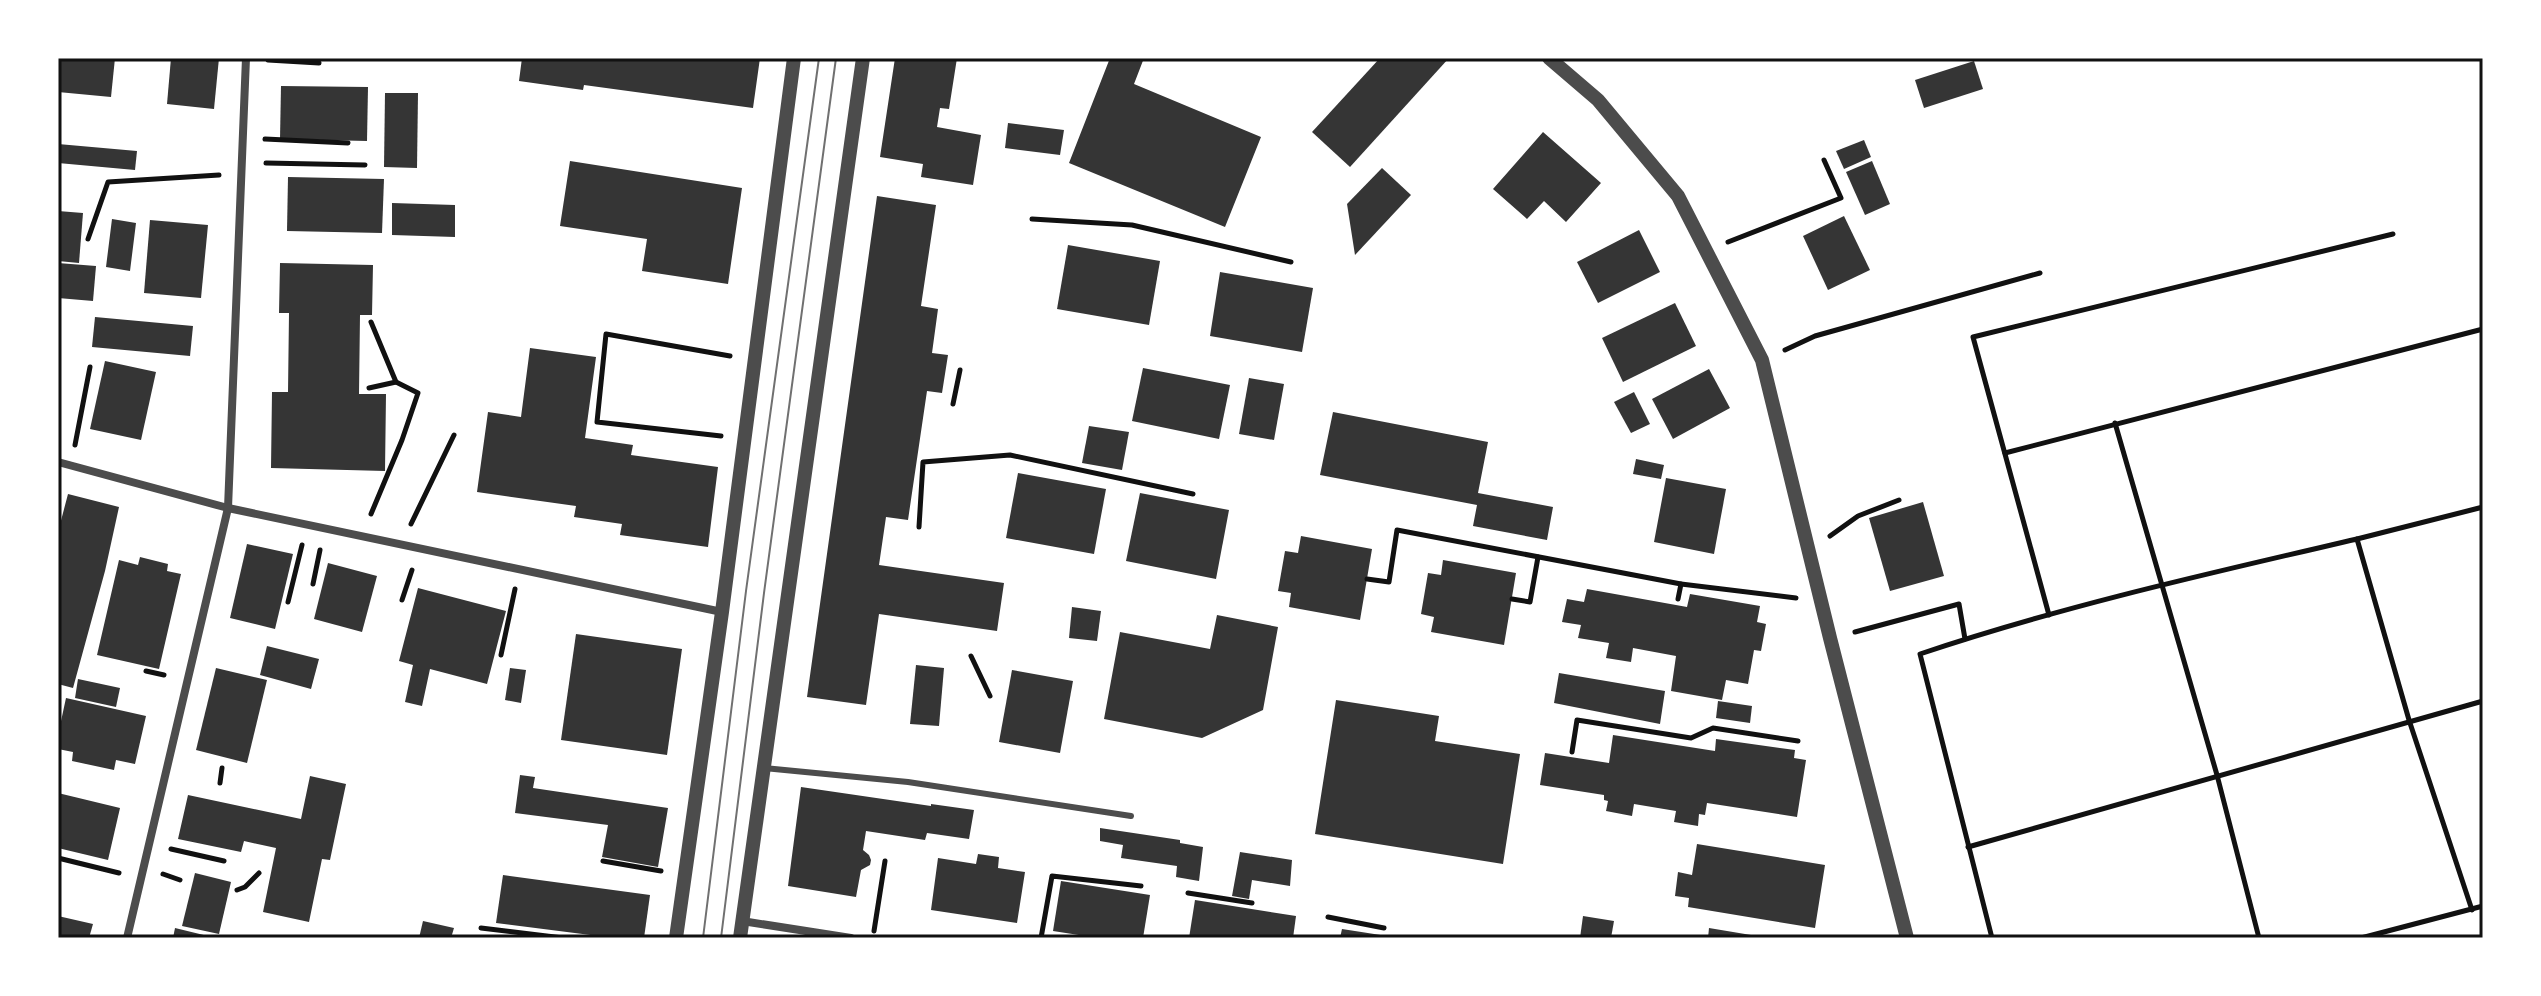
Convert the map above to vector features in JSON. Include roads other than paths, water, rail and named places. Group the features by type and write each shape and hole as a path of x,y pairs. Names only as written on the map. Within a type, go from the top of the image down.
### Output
{"street":[{"path":"127,938 228,508 246,58"},
{"path":"676,938 794,58"},
{"path":"740,938 863,58"},
{"path":"1549,58 1598,100 1678,196 1762,360 1907,938"},
{"path":"58,462 228,508 722,612"},
{"path":"742,921 851,938"}],"lane":[{"path":"764,768 908,782 1131,816"}],"tram line":[{"path":"703,938 746,591 819,58"},
{"path":"721,938 836,58"}]}
